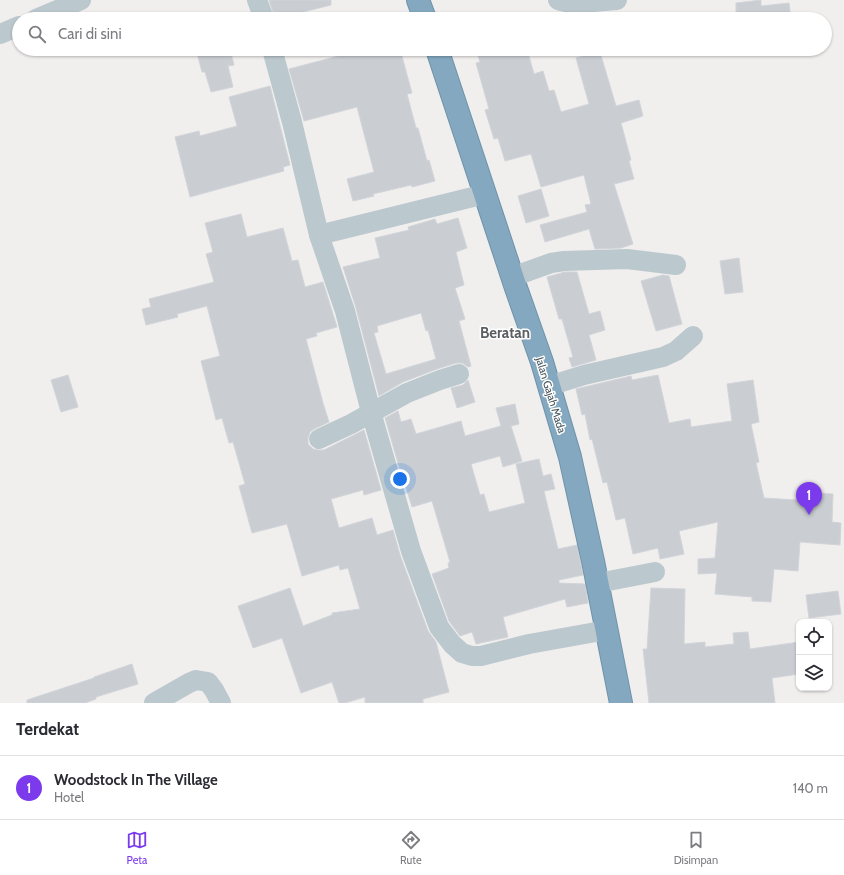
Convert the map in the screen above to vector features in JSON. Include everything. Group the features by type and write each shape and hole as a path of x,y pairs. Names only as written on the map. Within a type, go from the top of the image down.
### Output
{"highway":[{"path":"418,0 422,12"},
{"name":"Jalan Gajah Mada","path":"439,56 549,386 570,458 598,583 621,703"}],"street":[{"path":"53,12 81,0"},
{"path":"257,0 261,12"},
{"path":"558,0 563,3 572,3 617,0"},
{"path":"0,34 12,29"},
{"path":"274,56 292,122 319,235 345,311 371,412 419,576 439,627 452,644 462,653 472,656 481,656 535,643 607,630"},
{"path":"319,235 485,194"},
{"path":"512,276 546,264 564,261 627,259 676,265"},
{"path":"549,386 584,375 663,357 676,352 693,336"},
{"path":"319,439 351,424 407,393 459,374"},
{"path":"598,583 655,572"},
{"path":"154,703 196,680 208,682 221,703"}],"building":[{"path":"269,0 331,0 331,5 303,12 273,12"},
{"path":"761,0 761,6 789,3 790,12 736,12 736,3"},
{"path":"198,56 232,56 234,65 228,66 233,87 211,92 205,72 202,72"},
{"path":"338,56 402,56 412,93 407,94 416,128 418,128 427,161 429,160 435,181 373,194 374,196 353,201 347,179 374,172 357,107 304,121 289,69"},
{"path":"478,56 529,56 534,74 543,71 549,91 554,90 561,112 589,104 576,58 584,56 601,56 616,106 639,100 643,116 621,123 631,160 629,161 634,179 614,184 633,244 621,248 595,249 589,229 545,242 540,225 587,212 585,205 591,204 584,175 541,187 531,154 505,161 498,138 494,139 485,110 489,109 476,63 480,62"},
{"path":"270,86 290,165 283,167 284,171 190,197 175,137 199,131 200,136 237,126 229,97"},
{"path":"541,189 549,216 526,223 518,196"},
{"path":"241,214 247,237 283,228 292,261 298,260 305,287 323,282 337,327 316,333 317,336 306,339 329,422 310,432 308,444 313,449 324,450 364,430 381,490 364,495 363,490 331,499 339,528 372,518 377,535 393,530 400,555 428,631 436,642 449,692 423,699 423,703 365,703 365,697 345,703 339,703 332,682 301,693 282,638 253,648 238,606 290,588 303,626 332,615 332,613 360,609 348,568 340,570 339,565 302,576 287,524 252,533 239,486 245,484 233,442 229,443 222,418 216,420 201,361 220,356 207,306 177,314 178,317 146,325 142,309 151,307 149,299 214,282 206,254 213,252 205,223"},
{"path":"458,218 467,248 456,252 464,285 455,288 465,319 459,321 471,366 468,367 462,363 456,363 437,369 403,382 379,396 356,308 343,267 380,258 375,238 409,230 408,227 435,219 437,224","holes":["421,313 426,331 428,330 436,359 386,374 374,333 378,332 377,326"]},
{"path":"739,258 743,292 725,294 720,261"},
{"path":"565,272 577,272 589,314 600,311 605,330 589,335 596,360 572,367 569,358 573,357 562,319 559,319 547,277"},
{"path":"663,275 669,276 682,324 656,331 641,281"},
{"path":"68,375 78,407 61,412 51,380"},
{"path":"658,375 669,423 690,419 691,427 732,421 727,384 753,380 759,422 751,424 759,462 756,463 764,498 812,501 813,493 833,494 832,522 841,523 840,545 800,542 798,571 774,569 771,602 752,601 752,597 715,594 717,573 698,574 698,559 715,558 718,522 679,531 684,554 660,559 658,548 633,554 625,518 616,520 607,482 603,483 592,439 590,440 585,414 582,415 576,389 631,376 632,380"},
{"path":"468,380 475,402 457,408 451,388 463,385"},
{"path":"515,404 519,424 511,426 522,461 503,467 500,456 471,464 480,495 484,494 489,512 525,503 516,464 539,459 543,476 551,474 555,489 544,491 558,549 577,545 583,575 559,580 559,583 585,584 588,603 567,607 565,599 503,617 508,637 476,644 472,632 460,636 449,621 432,574 449,568 448,563 450,562 432,501 412,507 385,418 398,411 401,422 411,419 416,434 461,421 465,436 501,426 496,408"},
{"path":"651,588 685,589 684,644 705,642 705,647 734,644 733,633 748,632 750,649 796,642 796,674 772,678 775,703 649,703 643,649 647,649"},
{"path":"838,591 841,614 809,618 806,595"},
{"path":"132,664 138,684 96,697 96,699 85,703 27,703 27,700"}],"place":[{"name":"Woodstock In The Village","path":"809,515"}],"district":[{"name":"Beratan","path":"505,333"}]}
